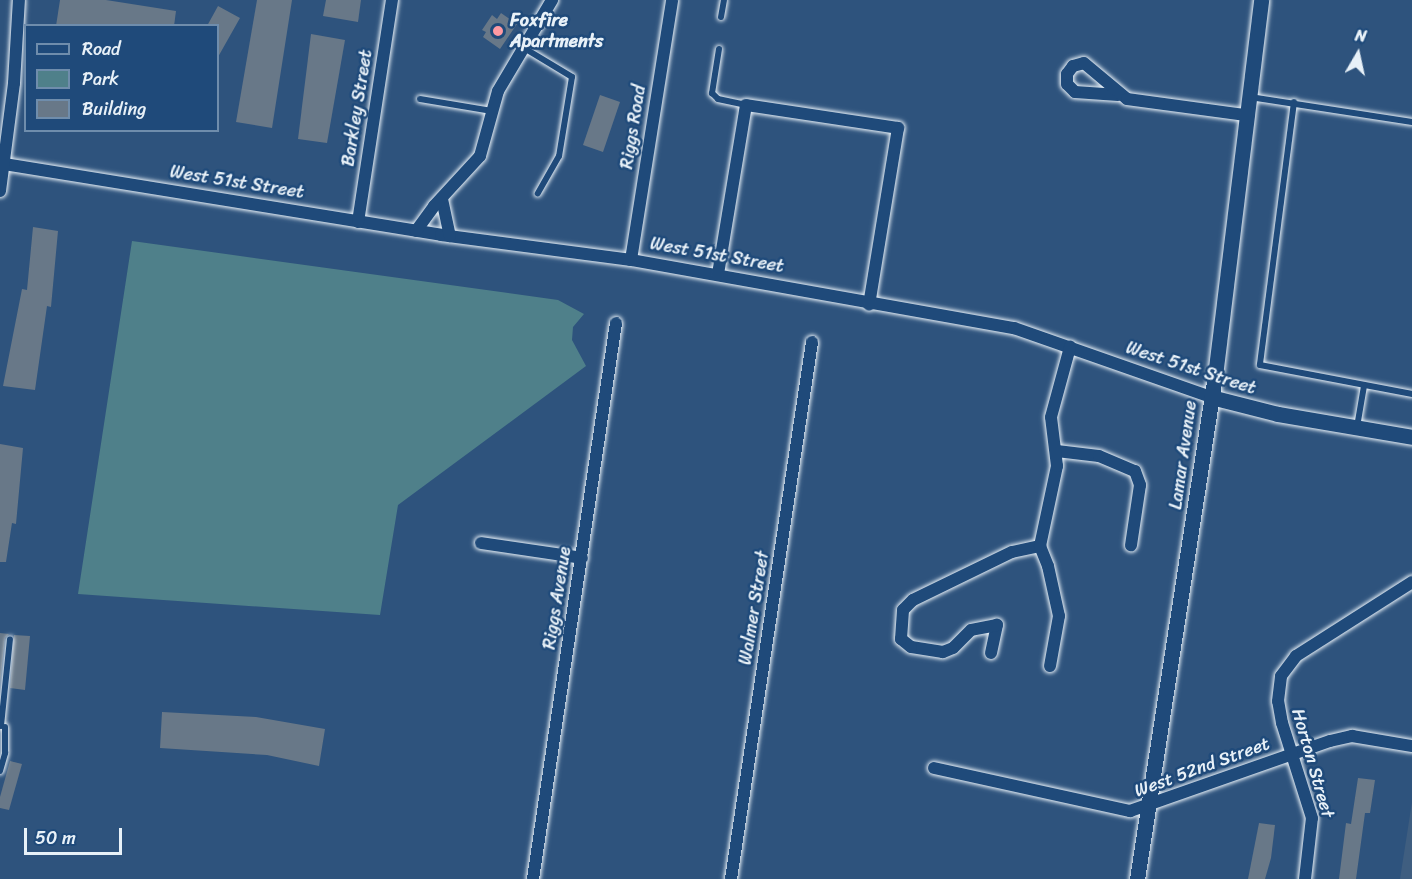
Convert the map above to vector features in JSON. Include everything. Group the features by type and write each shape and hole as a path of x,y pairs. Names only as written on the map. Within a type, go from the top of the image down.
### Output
{"street":[{"path":"0,191 19,0"},
{"name":"Barkley Street","path":"358,222 392,0"},
{"path":"416,231 480,156 498,91 552,0"},
{"name":"Riggs Road","path":"631,260 672,0"},
{"name":"Lamar Avenue","path":"1137,879 1211,397 1261,0"},
{"path":"1118,95 1136,101 1246,115"},
{"path":"718,274 746,105 898,128 869,305"},
{"name":"West 51st Street","path":"4,164 416,231 718,274 869,305 1014,328 1211,397 1278,414 1412,437"},
{"path":"442,199 450,236"},
{"name":"Riggs Avenue","path":"533,879 616,323"},
{"name":"Walmer Street","path":"731,879 812,342"},
{"path":"1050,666 1059,616 1048,566 1040,546 1058,451 1050,433 1051,417 1070,347"},
{"path":"1058,451 1099,456 1135,471 1140,485 1131,545"},
{"path":"481,543 582,558"},
{"path":"991,652 997,625 971,630 953,648 943,652 911,647 901,639 903,610 913,600 1012,552 1040,546"},
{"name":"Horton Street","path":"1305,879 1314,831 1278,701 1281,676 1289,664 1412,582"},
{"name":"West 52nd Street","path":"934,768 1126,811 1352,736 1412,746"}],"lane":[{"path":"721,17 724,0"},
{"path":"524,48 572,77 559,156 538,193"},
{"path":"719,49 712,93 718,99 746,105"},
{"path":"1249,97 1294,102 1412,122"},
{"path":"420,99 492,111"},
{"path":"1294,102 1260,365 1412,394"},
{"path":"1357,428 1364,386"},
{"path":"0,771 5,753 3,726 10,639"}],"shaded area":[{"path":"1412,802 1412,879 1400,879"}],"green space":[{"path":"132,241 558,300 584,314 573,327 572,340 586,366 398,505 380,615 78,594"}],"building":[{"path":"60,0 106,0 176,11 174,24 56,24"},
{"path":"257,0 292,0 272,128 236,122"},
{"path":"326,0 361,0 358,22 323,16"},
{"path":"218,6 240,18 219,55 219,24 208,24"},
{"name":"Foxfire Apartments","path":"501,13 517,24 500,49 483,37 486,32 482,30 492,15 497,19"},
{"path":"311,34 345,40 327,143 298,139"},
{"path":"600,95 620,102 603,152 583,145"},
{"path":"33,227 58,231 51,307 47,306 35,390 3,386 22,289 27,290"},
{"path":"0,444 23,448 16,524 12,523 6,562 0,562"},
{"path":"0,633 9,634 5,638 0,685"},
{"path":"14,635 30,636 25,690 10,688"},
{"path":"162,712 256,717 325,729 319,766 267,755 160,748"},
{"path":"10,761 22,764 9,810 0,808 0,797"},
{"path":"1358,778 1375,780 1370,813 1365,813 1356,879 1339,879 1346,823 1351,824"},
{"path":"1259,823 1275,825 1271,858 1265,879 1248,879"}],"place":[{"name":"Foxfire Apartments","path":"498,31"}]}
